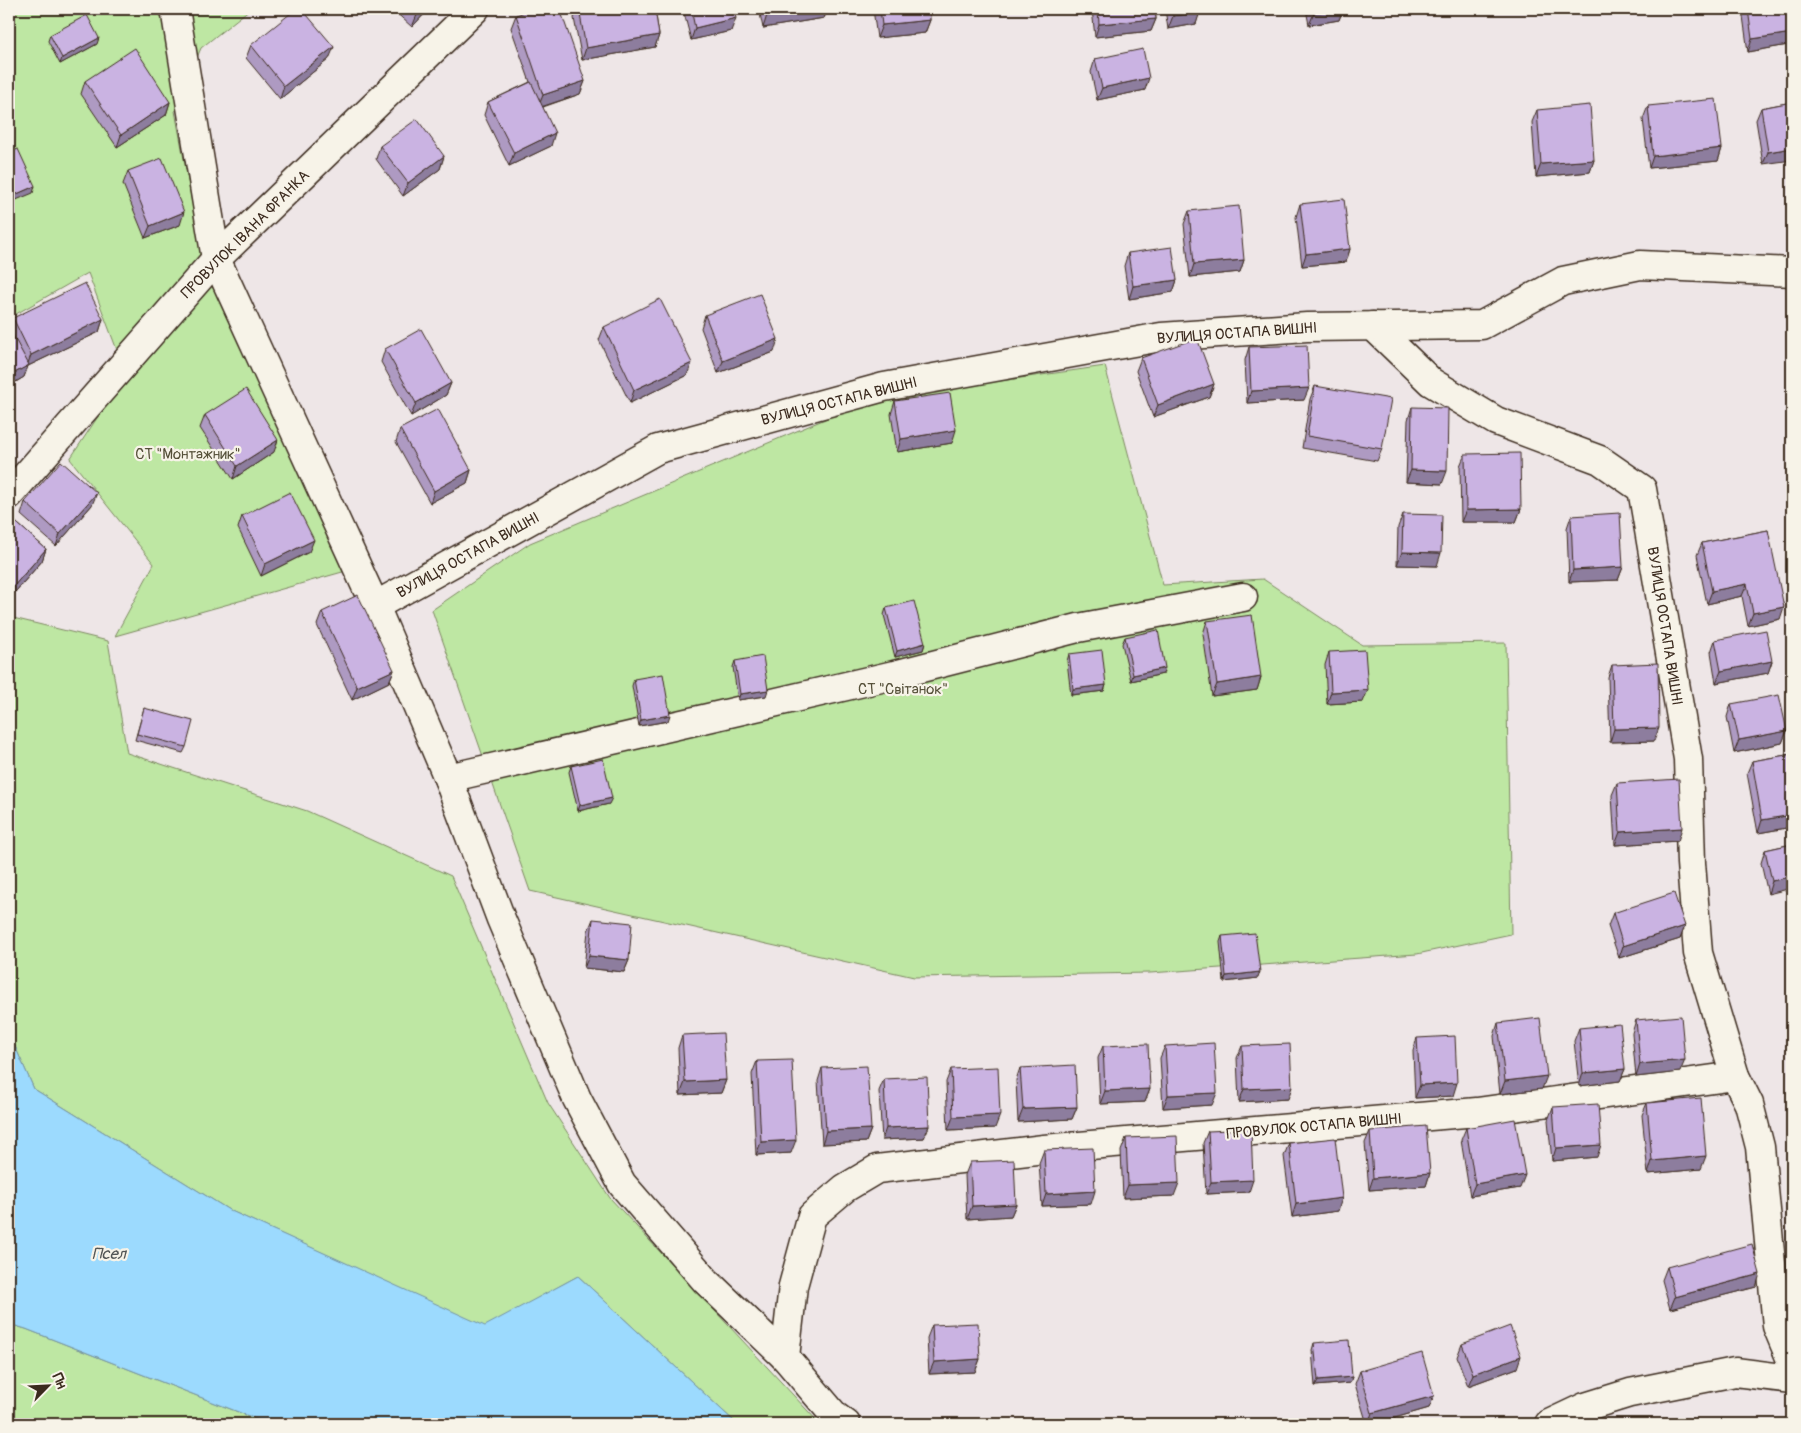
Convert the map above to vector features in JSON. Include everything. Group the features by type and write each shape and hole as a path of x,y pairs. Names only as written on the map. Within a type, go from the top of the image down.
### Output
{"street":[{"path":"174,9 216,259 375,606 448,778 501,919 577,1099 622,1184 706,1281 785,1357 835,1416 846,1424"},
{"name":"ПРОВУЛОК ІВАНА ФРАНКА","path":"9,495 216,259 475,9"},
{"name":"ВУЛИЦЯ ОСТАПА ВИШНІ","path":"375,606 658,449 884,387 1152,339 1307,327 1482,325 1563,280 1640,265 1792,272"},
{"name":"ВУЛИЦЯ ОСТАПА ВИШНІ","path":"1373,326 1431,382 1439,387 1496,421 1600,460 1642,489 1688,758 1691,863 1698,953 1735,1076 1749,1104 1760,1147 1777,1326 1792,1362"},
{"path":"448,778 894,675 1078,628 1243,597"},
{"name":"ПРОВУЛОК ОСТАПА ВИШНІ","path":"785,1357 793,1286 812,1216 845,1188 877,1169 1044,1149 1477,1112 1735,1076"},
{"path":"1549,1424 1585,1407 1630,1393 1735,1372 1792,1379"}],"green space":[{"name":"СТ \"Монтажник\"","path":"9,9 250,9 201,48 175,111 200,245 346,571 115,636 154,564 70,459 126,374 88,273 9,318"},
{"name":"СТ \"Світанок\"","path":"1105,366 1163,585 1263,579 1362,645 1506,643 1511,934 1417,954 1150,973 914,977 530,891 432,610 530,543 873,399"},
{"path":"9,617 108,641 127,753 307,811 451,876 548,1103 610,1198 820,1424 737,1424 578,1276 485,1327 229,1210 34,1089 9,1033"},
{"path":"9,1324 26,1329 269,1424 9,1424"}],"water":[{"name":"Псел","path":"9,1033 34,1089 229,1210 485,1326 578,1276 737,1424 269,1424 9,1324"}],"building":[{"path":"296,9 302,9 334,47 284,86 251,45"},
{"path":"410,9 422,9 417,15"},
{"path":"534,9 560,9 585,81 543,95 516,15"},
{"path":"579,9 655,9 659,35 586,48"},
{"path":"691,9 733,9 736,18 695,28"},
{"path":"766,9 807,9 767,15"},
{"path":"880,9 929,9 930,20 882,25"},
{"path":"1098,9 1155,9 1156,19 1099,24"},
{"path":"1172,9 1200,9 1200,12 1173,16"},
{"path":"1313,9 1337,9 1314,13"},
{"path":"1748,9 1789,9 1792,33 1752,39"},
{"path":"87,15 99,38 62,58 50,35"},
{"path":"135,48 170,102 121,135 85,81"},
{"path":"1143,49 1149,78 1102,88 1095,59"},
{"path":"531,82 555,133 514,153 488,102"},
{"path":"1716,99 1722,148 1653,156 1648,106"},
{"path":"1792,102 1792,148 1768,152 1761,108"},
{"path":"1590,105 1594,160 1541,164 1537,110"},
{"path":"417,119 444,156 408,183 380,146"},
{"path":"18,149 35,186 10,197 9,153"},
{"path":"162,158 184,212 150,226 128,171"},
{"path":"1344,199 1350,249 1306,254 1300,204"},
{"path":"1239,206 1244,260 1194,264 1189,211"},
{"path":"1172,247 1177,280 1133,286 1128,253"},
{"path":"85,283 103,319 31,355 13,318"},
{"path":"760,294 778,339 723,361 705,315"},
{"path":"660,299 692,363 634,390 604,327"},
{"path":"9,328 29,365 9,376"},
{"path":"421,329 451,383 416,403 385,349"},
{"path":"1197,338 1214,384 1158,405 1141,358"},
{"path":"1307,345 1309,388 1251,391 1249,347"},
{"path":"1315,386 1391,399 1382,449 1307,436"},
{"path":"246,389 278,440 237,466 205,415"},
{"path":"950,393 956,430 901,439 895,401"},
{"path":"1412,407 1448,408 1447,471 1411,470"},
{"path":"438,409 471,470 434,491 400,429"},
{"path":"1520,453 1521,509 1466,510 1465,454"},
{"path":"61,461 97,493 60,534 25,502"},
{"path":"290,492 314,540 265,564 242,516"},
{"path":"1620,513 1623,567 1573,570 1571,516"},
{"path":"1403,514 1442,515 1441,553 1402,552"},
{"path":"9,516 46,549 12,588 9,585"},
{"path":"1768,530 1784,607 1753,613 1747,584 1712,591 1702,543"},
{"path":"358,595 394,670 357,687 322,612"},
{"path":"914,601 925,643 897,651 886,608"},
{"path":"1252,615 1261,677 1217,684 1207,621"},
{"path":"1158,630 1165,668 1133,675 1125,637"},
{"path":"1766,630 1772,661 1721,671 1715,640"},
{"path":"1102,650 1106,685 1073,689 1069,654"},
{"path":"1365,650 1368,690 1331,692 1329,652"},
{"path":"763,656 768,690 740,694 735,661"},
{"path":"1658,663 1659,728 1614,729 1612,665"},
{"path":"663,674 670,715 641,720 634,679"},
{"path":"1779,695 1787,731 1739,740 1731,704"},
{"path":"144,708 193,721 186,747 137,734"},
{"path":"1792,754 1792,815 1762,820 1752,761"},
{"path":"603,759 612,798 580,805 571,766"},
{"path":"1679,779 1682,828 1620,832 1617,783"},
{"path":"1792,844 1792,876 1772,881 1765,850"},
{"path":"1674,893 1685,926 1623,946 1613,913"},
{"path":"593,919 632,923 629,960 589,956"},
{"path":"1255,933 1260,972 1226,976 1222,936"},
{"path":"1681,1016 1685,1060 1640,1064 1636,1020"},
{"path":"1540,1018 1547,1076 1505,1081 1498,1023"},
{"path":"1620,1024 1625,1069 1583,1073 1579,1028"},
{"path":"723,1033 726,1080 685,1082 682,1035"},
{"path":"1455,1036 1457,1083 1420,1085 1417,1038"},
{"path":"1214,1043 1217,1093 1168,1095 1165,1046"},
{"path":"1148,1044 1150,1089 1105,1091 1103,1046"},
{"path":"1290,1044 1292,1087 1244,1089 1242,1046"},
{"path":"792,1060 796,1140 761,1142 757,1061"},
{"path":"1075,1065 1077,1107 1023,1109 1020,1068"},
{"path":"867,1066 871,1129 826,1131 822,1068"},
{"path":"998,1067 1000,1115 953,1117 951,1069"},
{"path":"927,1077 929,1126 886,1128 884,1079"},
{"path":"1701,1098 1706,1156 1652,1161 1647,1103"},
{"path":"1598,1104 1601,1145 1556,1148 1553,1107"},
{"path":"1515,1119 1525,1175 1475,1184 1466,1128"},
{"path":"1426,1126 1430,1173 1373,1178 1370,1131"},
{"path":"1251,1129 1253,1180 1211,1182 1208,1131"},
{"path":"1177,1136 1179,1183 1128,1185 1126,1138"},
{"path":"1335,1138 1342,1198 1296,1204 1289,1143"},
{"path":"1093,1148 1095,1191 1046,1194 1044,1150"},
{"path":"1014,1160 1016,1204 972,1206 970,1162"},
{"path":"1752,1244 1760,1274 1675,1297 1667,1267"},
{"path":"978,1323 980,1359 934,1362 932,1325"},
{"path":"1510,1326 1521,1356 1473,1374 1462,1344"},
{"path":"1349,1340 1352,1377 1318,1380 1314,1343"},
{"path":"1422,1353 1434,1396 1372,1413 1360,1371"}]}
